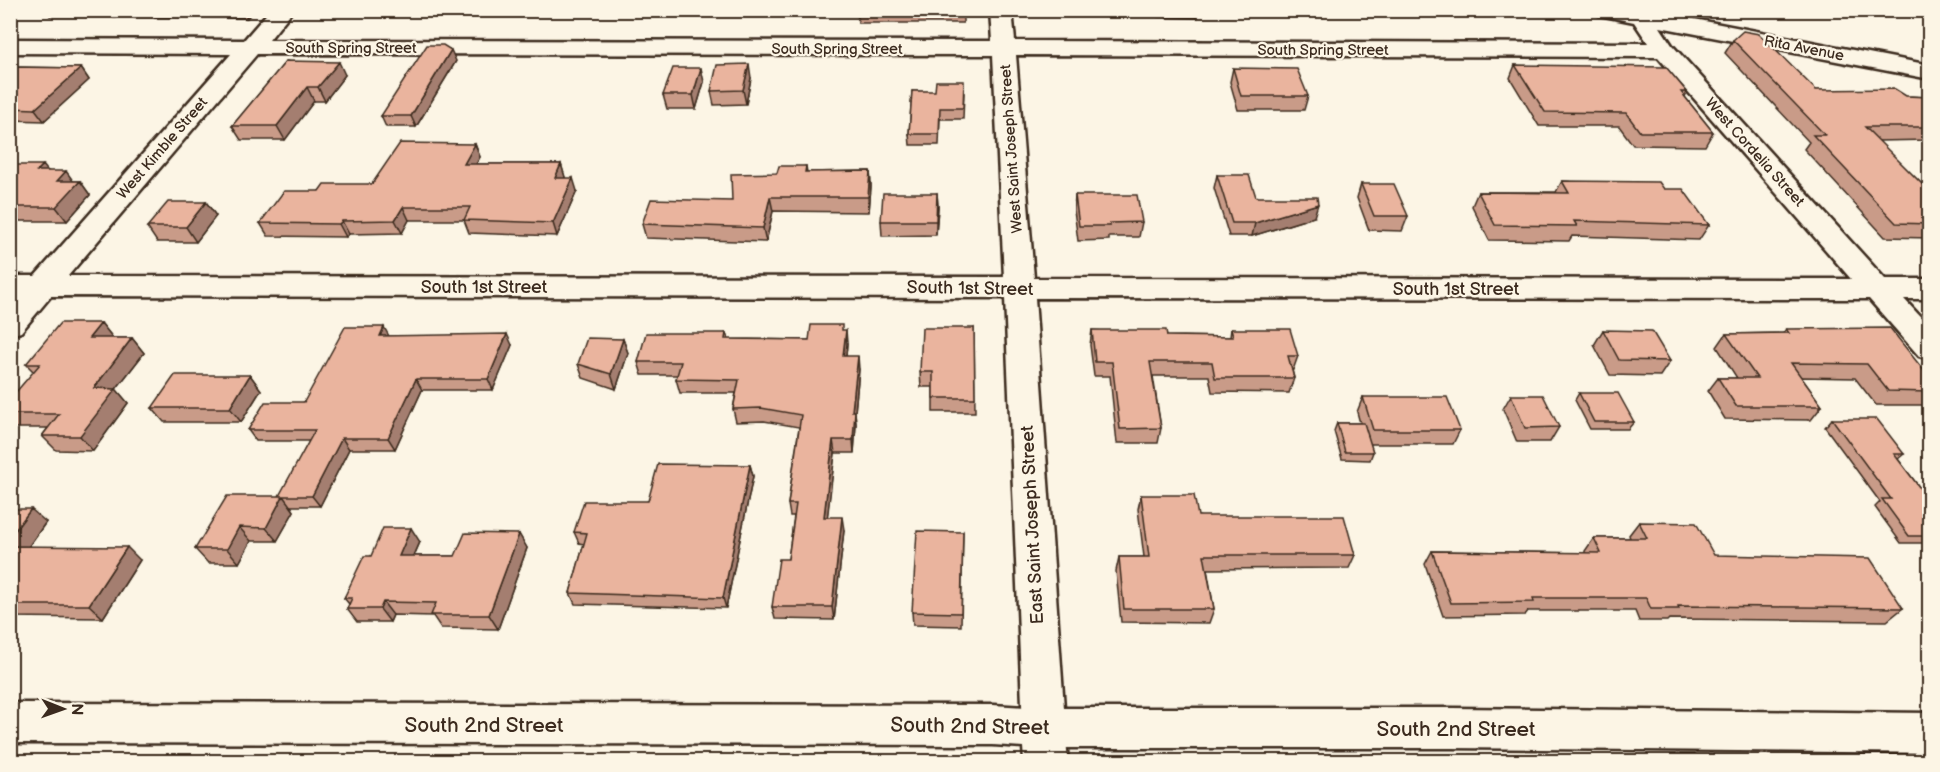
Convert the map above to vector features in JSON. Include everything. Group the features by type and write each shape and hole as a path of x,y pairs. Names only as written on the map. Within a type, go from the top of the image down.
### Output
{"street":[{"name":"West Kimble Street","path":"10,324 282,10"},
{"name":"West Saint Joseph Street","path":"1001,10 1020,288"},
{"name":"Rita Avenue","path":"1607,10 1639,14 1929,72"},
{"name":"West Cordelia Street","path":"1639,14 1664,50 1929,348"},
{"name":"South Spring Street","path":"10,46 1664,50"},
{"name":"South 1st Street","path":"10,285 44,287 1929,289"},
{"name":"East Saint Joseph Street","path":"1020,288 1045,745"},
{"name":"South 2nd Street","path":"10,723 967,725 1045,745 1451,728 1929,733"}],"building":[{"path":"963,10 963,11 857,11"},
{"path":"1743,31 1759,34 1816,90 1895,89 1906,96 1929,97 1929,127 1865,127 1922,184 1929,184 1929,224 1896,223 1813,135 1825,135 1733,40"},
{"path":"427,45 443,45 451,50 411,116 381,116"},
{"path":"286,61 339,62 318,87 307,87 277,126 232,126"},
{"path":"749,64 743,90 711,91 717,65"},
{"path":"1515,65 1666,67 1687,92 1681,92 1713,132 1640,132 1626,113 1545,112"},
{"path":"10,67 81,68 35,109 10,108"},
{"path":"673,68 701,68 693,95 663,95"},
{"path":"1233,68 1297,69 1308,96 1241,96"},
{"path":"936,81 964,81 963,108 940,108 939,134 909,134 912,91 935,91"},
{"path":"400,143 475,144 464,164 561,164 555,178 573,178 553,223 464,220 470,207 403,207 395,220 342,221 339,224 260,223 284,191 319,191 324,184 372,184"},
{"path":"10,165 43,165 37,171 66,171 57,181 80,181 56,207 10,207"},
{"path":"779,166 806,166 805,172 870,171 868,197 770,197 763,228 642,224 651,199 732,201 731,174 777,173"},
{"path":"1217,175 1249,175 1256,197 1317,197 1318,204 1255,223 1232,223"},
{"path":"1562,181 1659,182 1664,189 1683,189 1709,225 1574,221 1577,226 1495,225 1478,192 1569,193"},
{"path":"1361,184 1394,184 1408,216 1374,216"},
{"path":"883,193 937,193 936,221 881,221"},
{"path":"1075,195 1137,195 1142,222 1110,223 1110,226 1079,226"},
{"path":"168,202 206,202 186,227 147,227"},
{"path":"60,323 101,323 89,338 132,338 94,388 116,389 80,436 42,436 59,414 10,414 10,399 40,364 26,364"},
{"path":"811,325 842,325 842,330 846,330 843,356 858,356 852,411 855,411 853,440 833,440 824,517 842,517 832,607 772,607 779,559 788,559 796,504 788,504 801,415 761,408 733,409 739,380 676,379 681,362 638,362 646,333 726,333 725,339 809,340"},
{"path":"345,327 384,327 380,336 507,334 488,379 416,379 388,438 342,438 312,496 279,496 315,430 248,430 265,402 304,402"},
{"path":"922,328 974,328 975,398 933,398 933,372 920,372"},
{"path":"1890,328 1929,377 1929,392 1888,391 1867,364 1791,363 1822,406 1736,406 1718,378 1757,378 1726,334 1789,333 1786,329"},
{"path":"1231,329 1290,329 1298,356 1288,356 1294,378 1215,378 1212,362 1150,362 1161,428 1120,429 1112,362 1095,362 1092,330 1166,330 1167,336 1233,337"},
{"path":"1603,330 1652,331 1670,361 1619,360"},
{"path":"587,338 623,339 611,374 578,364"},
{"path":"175,375 250,375 230,408 152,408"},
{"path":"1579,393 1618,393 1634,422 1594,422"},
{"path":"1511,395 1543,395 1559,427 1525,428"},
{"path":"1363,397 1447,397 1460,430 1373,430"},
{"path":"1832,419 1877,419 1904,454 1894,454 1929,500 1929,536 1909,536 1882,499 1891,499"},
{"path":"1337,423 1364,423 1373,452 1345,452"},
{"path":"658,464 750,465 723,598 570,593 587,533 574,532 584,501 648,501"},
{"path":"1141,495 1194,495 1198,516 1344,516 1355,555 1204,555 1214,609 1124,609 1119,557 1149,557"},
{"path":"227,496 283,496 266,528 239,527 227,549 195,549"},
{"path":"10,509 31,509 10,537"},
{"path":"1639,522 1696,523 1714,555 1870,558 1903,608 1678,606 1679,609 1651,609 1646,598 1533,598 1534,602 1451,603 1432,551 1601,553 1594,538 1647,538"},
{"path":"383,528 411,528 399,556 455,556 465,533 519,534 489,615 431,615 436,603 383,602 380,609 347,609 352,598 344,598 364,556 371,556"},
{"path":"917,531 963,532 961,613 912,612"},
{"path":"10,546 127,547 89,605 10,605"}]}
